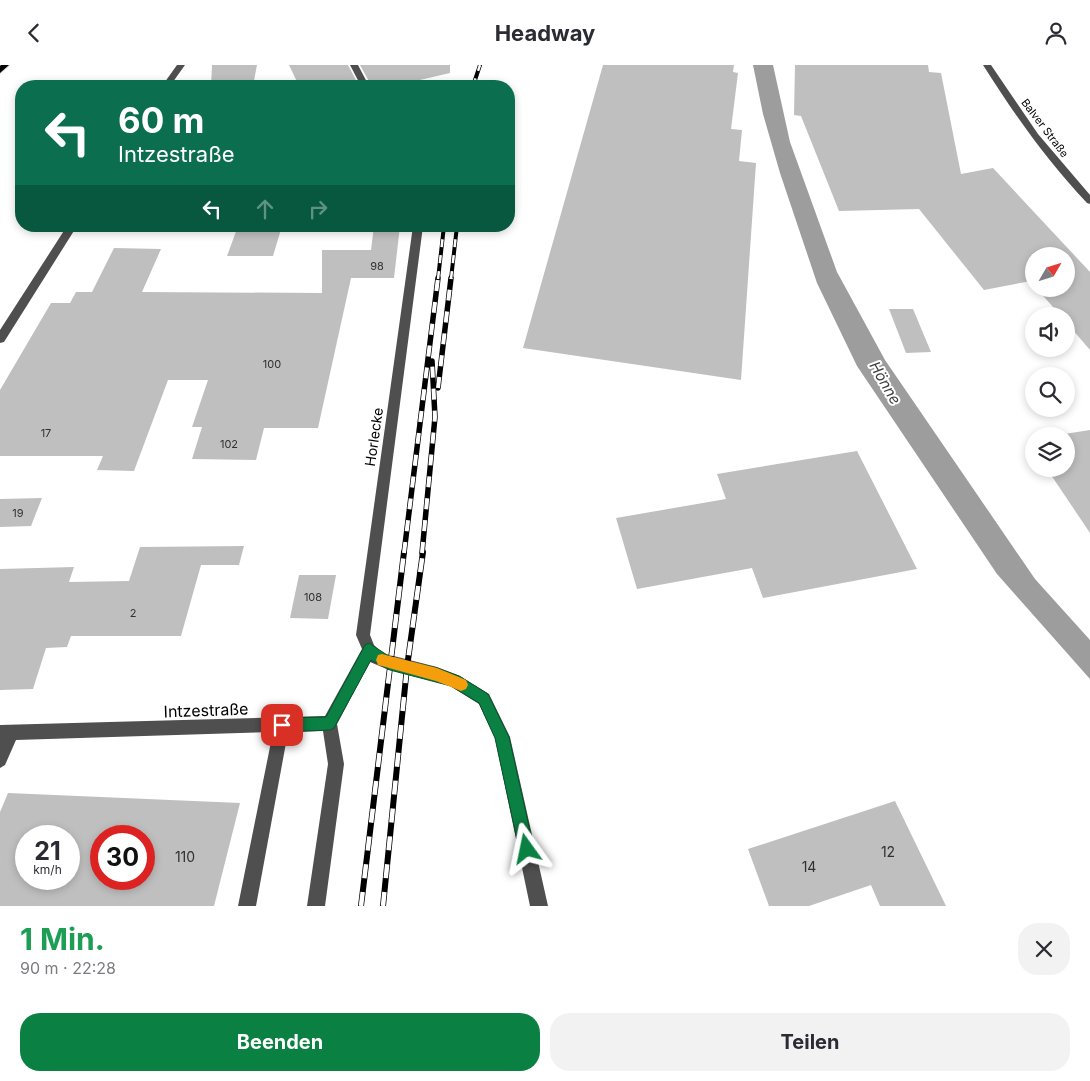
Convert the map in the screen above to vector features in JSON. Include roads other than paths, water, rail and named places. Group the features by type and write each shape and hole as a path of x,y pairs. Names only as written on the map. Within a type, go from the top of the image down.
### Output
{"main road":[{"path":"0,71 5,65"}],"street":[{"path":"170,80 181,65"},
{"path":"354,65 362,80"},
{"name":"Balver Straße","path":"987,65 1008,98 1052,157 1090,201"},
{"path":"0,339 68,232"},
{"name":"Horlecke","path":"369,650 363,635 417,232"},
{"path":"316,906 336,764 330,723 369,650 377,658 390,663 437,674 455,681 484,699 502,737 539,906"},
{"name":"Intzestraße","path":"5,733 330,723"},
{"path":"247,906 282,725"},
{"path":"0,760 5,733"}],"water":[{"name":"Hönne","path":"753,65 773,65 790,142 837,272 885,360 1035,579 1090,640 1090,679 997,574 857,366 817,283 780,173 763,114"}],"railway":[{"path":"475,80 480,65"},
{"path":"438,279 443,232"},
{"path":"451,279 456,232"},
{"path":"404,553 438,278"},
{"path":"438,388 451,278"},
{"path":"422,553 435,417 432,361"},
{"path":"361,906 404,552"},
{"path":"383,906 407,667 423,552"}]}
